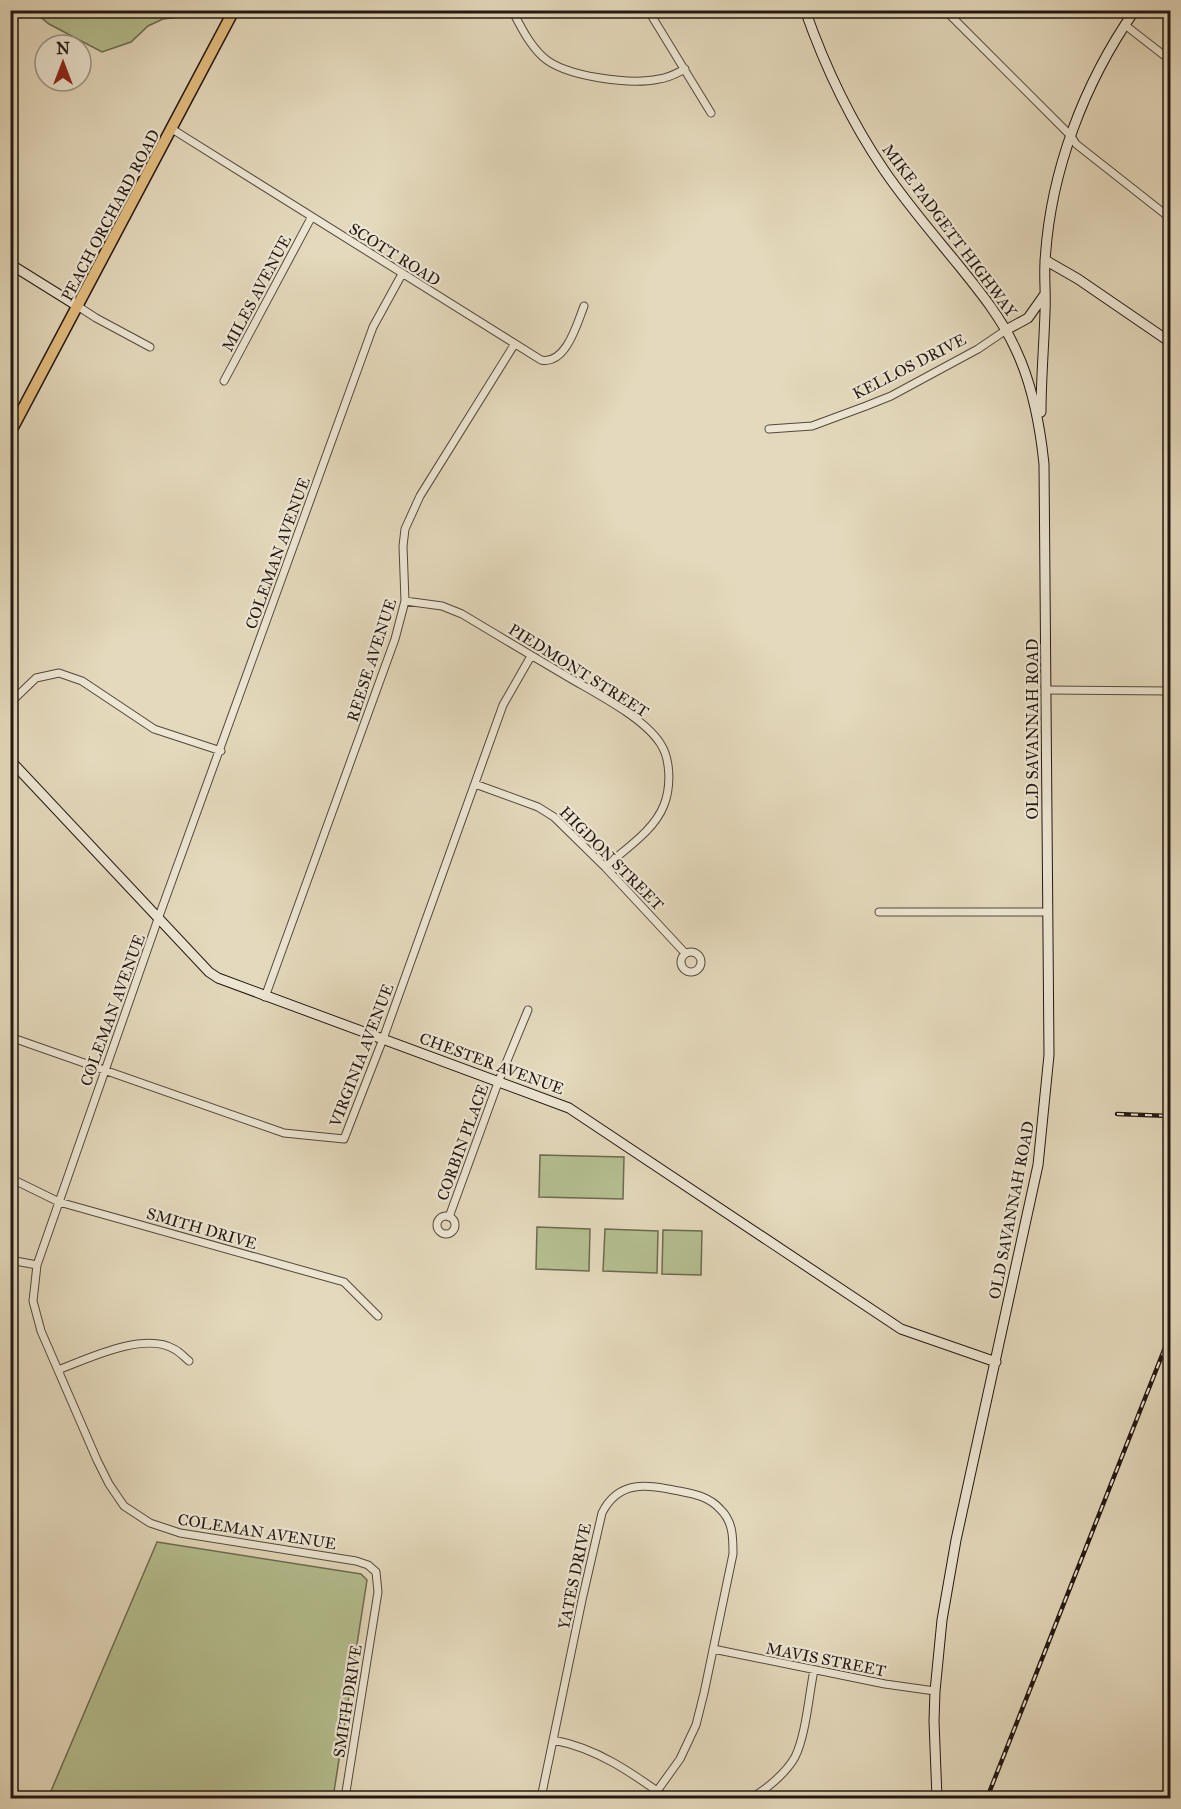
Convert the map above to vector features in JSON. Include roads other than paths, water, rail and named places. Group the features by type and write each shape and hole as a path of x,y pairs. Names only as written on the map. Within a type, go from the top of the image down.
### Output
{"main road":[{"name":"PEACH ORCHARD ROAD","path":"10,433 79,307 234,10"},
{"name":"MIKE PADGETT HIGHWAY","path":"805,10 826,66 842,99 878,161 924,223 985,297 1006,330 1028,381 1041,435 1044,464 1044,512"},
{"path":"1041,435 1045,260 1055,194 1071,136 1096,76 1135,10"},
{"path":"1045,260 1078,279 1170,342"},
{"path":"10,264 79,307"},
{"name":"KELLOS DRIVE","path":"1006,330 1028,318 1045,294"},
{"name":"OLD SAVANNAH ROAD","path":"937,1798 934,1721 942,1620 956,1540 1036,1176 1049,1055 1044,512"},
{"name":"CHESTER AVENUE","path":"10,760 209,972 225,982 499,1080 569,1108 901,1329 996,1362"}],"street":[{"path":"512,10 524,33 536,49 548,60 566,70 590,76 648,81 665,78 686,69"},
{"path":"648,10 711,113"},
{"path":"945,10 1071,136 1076,144 1170,218"},
{"path":"1125,25 1170,60"},
{"name":"SCOTT ROAD","path":"172,129 541,360 553,360 566,346 584,306"},
{"name":"MILES AVENUE","path":"224,381 311,218"},
{"name":"COLEMAN AVENUE","path":"376,1572 368,1565 356,1561 180,1533 162,1528 139,1517 124,1506 109,1484 40,1331 34,1310 33,1293 37,1265 158,919 221,751 373,327 402,274"},
{"path":"79,307 150,347"},
{"name":"KELLOS DRIVE","path":"769,429 812,426 891,396 997,338 1006,330"},
{"name":"REESE AVENUE","path":"265,997 395,639 405,601 403,546 408,520 420,496 514,345"},
{"name":"PIEDMONT STREET","path":"405,601 454,610 605,699 642,723 655,735 662,745 669,779 663,806 650,827 605,867"},
{"name":"VIRGINIA AVENUE","path":"10,1037 284,1133 344,1139 383,1039 503,705 531,656"},
{"path":"10,703 36,678 59,673 82,681 153,729 221,751"},
{"path":"1046,690 1170,691"},
{"name":"HIGDON STREET","path":"475,784 547,812 605,867 685,953"},
{"path":"879,912 1048,912"},
{"name":"CORBIN PLACE","path":"449,1217 499,1080 528,1010"},
{"name":"SMITH DRIVE","path":"10,1178 59,1202 344,1282 378,1316"},
{"path":"10,1260 37,1265"},
{"path":"58,1370 114,1348 134,1345 159,1345 173,1348 189,1361"},
{"name":"YATES DRIVE","path":"541,1798 599,1522 605,1506 622,1491 636,1486 654,1486 699,1495 711,1500 727,1518 732,1532 733,1554 696,1725 680,1759 652,1798"},
{"name":"SMITH DRIVE","path":"345,1798 378,1592 376,1572"},
{"name":"MAVIS STREET","path":"712,1649 885,1684 935,1691"},
{"path":"751,1798 782,1773 793,1759 800,1741 814,1670"},
{"path":"553,1740 596,1753 622,1767 667,1798"}],"railway":[{"path":"1117,1114 1170,1116"},
{"path":"987,1798 1170,1335"}]}
